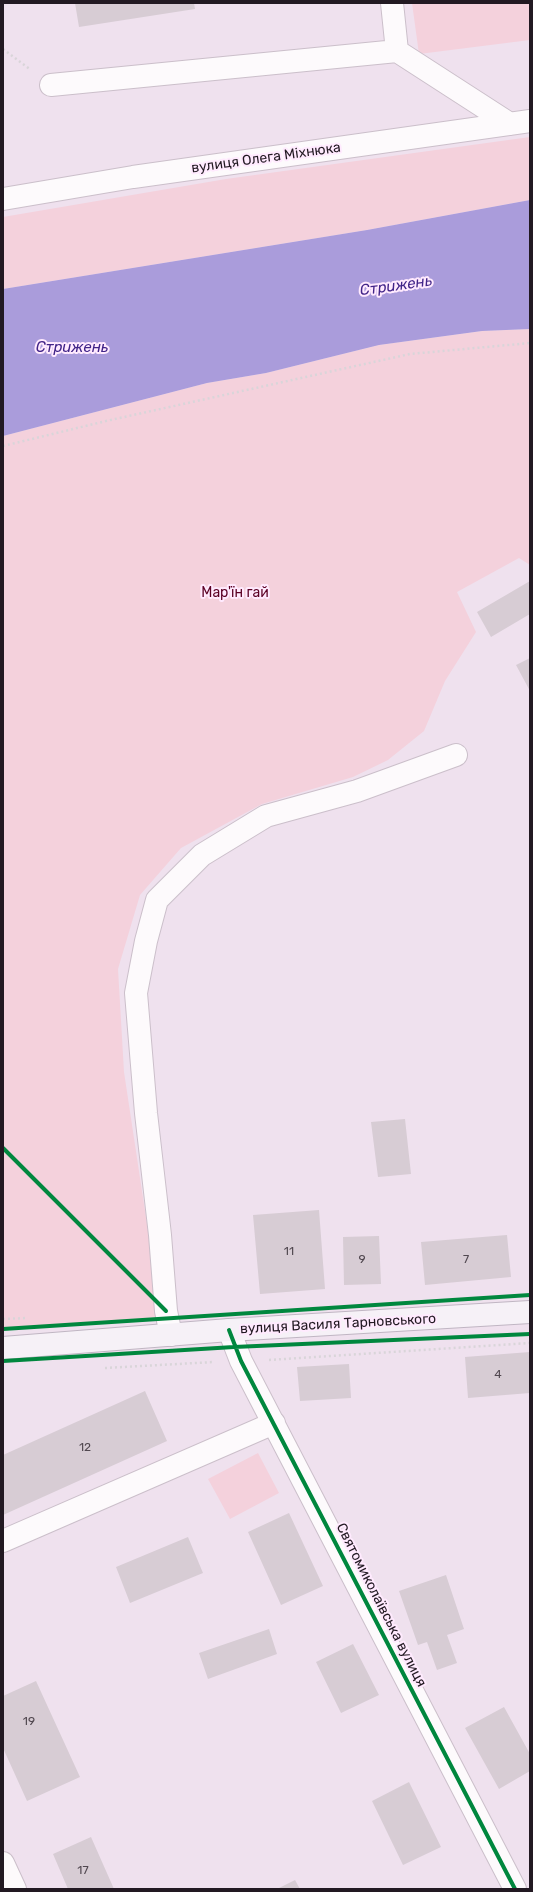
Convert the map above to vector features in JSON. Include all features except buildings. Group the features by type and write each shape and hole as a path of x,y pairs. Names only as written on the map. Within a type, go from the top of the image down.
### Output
{"main road":[{"name":"вулиця Василя Тарновського","path":"3,1348 229,1330 530,1312"}],"street":[{"path":"392,3 397,51"},
{"path":"51,85 397,51 520,122"},
{"name":"вулиця Олега Міхнюка","path":"3,199 133,177 520,122"},
{"path":"171,1335 166,1311 160,1235 146,1113 136,993 146,941 157,900 202,855 266,816 357,791 456,755"},
{"name":"Святомиколаївська вулиця","path":"229,1330 241,1361 515,1889"},
{"path":"3,1541 274,1423"},
{"path":"3,1863 15,1889"}],"path":[{"path":"3,49 51,85"},
{"path":"3,446 114,419 410,354 530,343"},
{"path":"98,1368 241,1361 530,1343"}],"green space":[{"path":"412,3 530,3 530,40 419,54"},
{"path":"530,137 530,200 367,230 3,289 3,217 226,179"},
{"name":"Мар'їн гай","path":"530,329 530,565 519,558 457,592 476,632 445,681 424,731 388,760 353,777 262,804 181,848 140,895 118,969 124,1072 161,1317 3,1329 3,436 207,383 266,373 379,345 482,331"},
{"path":"258,1453 279,1493 230,1519 208,1479"}],"water":[{"name":"Стрижень","path":"530,200 530,329 482,331 379,345 266,373 207,383 3,436 3,289 367,230"}],"cycle path":[{"path":"3,1148 166,1311"},
{"path":"3,1329 530,1295"},
{"path":"229,1330 241,1361 515,1889"},
{"path":"3,1361 234,1347 530,1334"}]}
